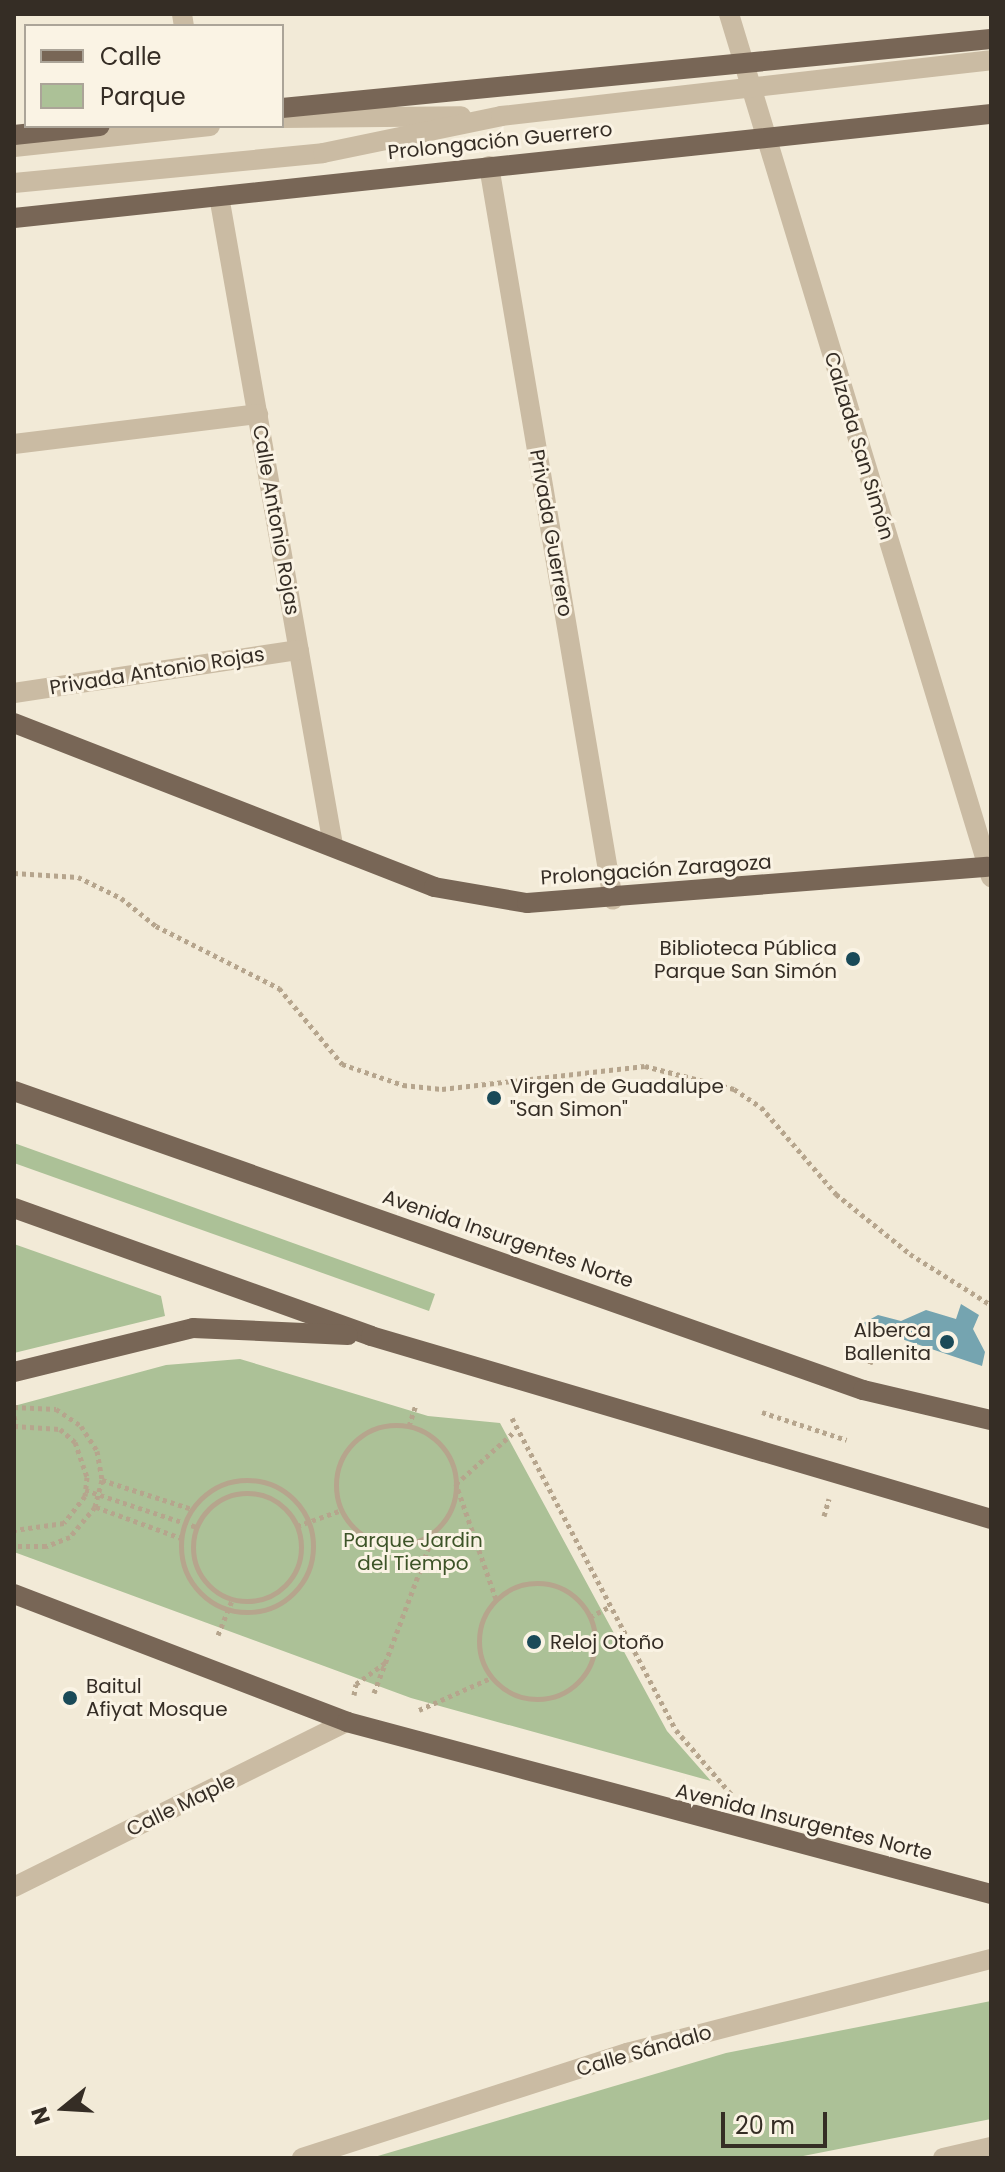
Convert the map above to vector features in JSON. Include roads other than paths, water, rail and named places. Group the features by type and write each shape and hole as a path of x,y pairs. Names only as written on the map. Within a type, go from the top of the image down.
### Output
{"main road":[{"path":"284,108 991,39"},
{"name":"Prolongación Guerrero","path":"14,218 991,114"},
{"path":"14,135 81,128"},
{"path":"14,723 333,845"},
{"name":"Prolongación Zaragoza","path":"333,845 434,887 527,903 613,900 990,871"},
{"name":"Avenida Insurgentes Norte","path":"14,1091 863,1390 991,1420"},
{"path":"14,1208 371,1336 991,1519"},
{"path":"14,1372 193,1328 371,1336"},
{"name":"Avenida Insurgentes Norte","path":"14,1594 347,1722 991,1894"}],"street":[{"name":"Calzada San Simón","path":"729,14 990,871"},
{"path":"14,183 323,153 501,116 991,60"},
{"path":"284,118 501,116"},
{"path":"14,147 191,128"},
{"name":"Privada Guerrero","path":"489,166 613,900"},
{"name":"Calle Antonio Rojas","path":"219,196 333,845"},
{"path":"14,444 258,414"},
{"name":"Privada Antonio Rojas","path":"14,693 299,650"},
{"name":"Calle Maple","path":"14,1887 347,1722"},
{"name":"Calle Sándalo","path":"302,2158 627,2053 991,1959"},
{"path":"943,2158 991,2147"}],"water":[{"name":"Alberca Ballenita","path":"961,1304 979,1315 973,1329 985,1352 982,1366 860,1325 878,1315 901,1321 926,1310 956,1319"}],"place":[{"name":"Biblioteca Pública Parque San Simón","path":"853,959"},
{"name":"Virgen de Guadalupe \"San Simon\"","path":"494,1098"},
{"name":"Alberca Ballenita","path":"947,1342"},
{"name":"Reloj Otoño","path":"534,1642"},
{"name":"Baitul Afiyat Mosque","path":"70,1698"}],"park label":[{"name":"Parque Jardin del Tiempo","path":"413,1552"}]}
